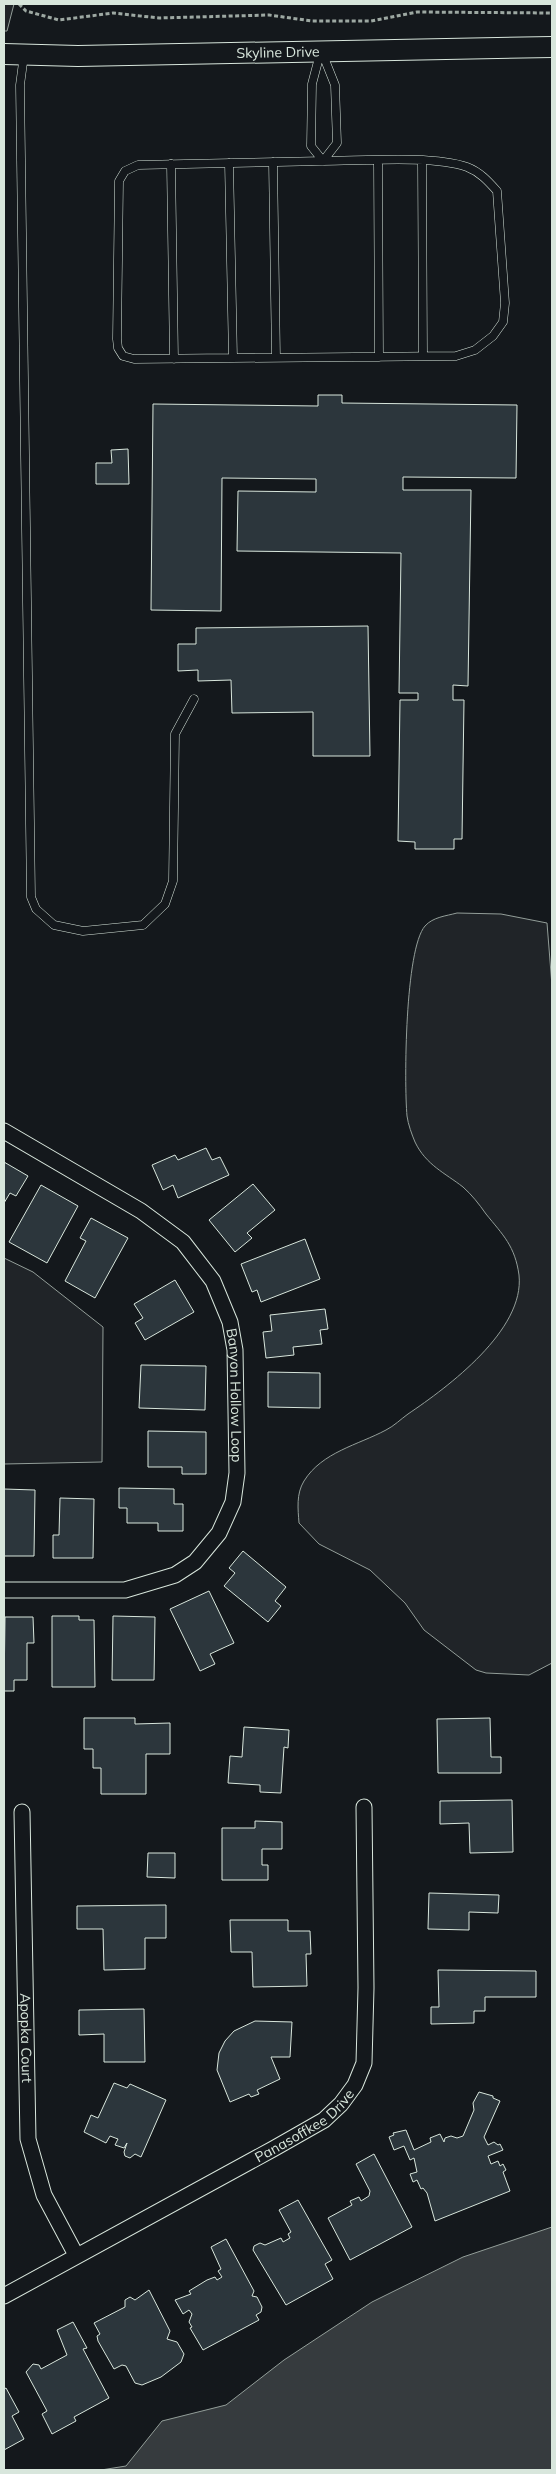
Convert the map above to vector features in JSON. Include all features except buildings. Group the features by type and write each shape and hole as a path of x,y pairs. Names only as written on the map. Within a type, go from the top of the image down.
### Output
{"street":[{"name":"Skyline Drive","path":"4,54 78,56 552,46"},
{"name":"Banyon Hollow Loop","path":"4,1131 148,1216 183,1242 213,1281 230,1322 235,1350 237,1473 233,1502 219,1533 195,1562 175,1575 125,1590 4,1590"},
{"name":"Panasoffkee Drive","path":"4,2296 324,2120 342,2104 355,2085 364,2063 366,1997 364,1807"},
{"name":"Apopka Court","path":"22,1812 28,2140 44,2194 76,2255"}],"lane":[{"path":"321,50 312,84 311,146 323,161"},
{"path":"321,50 335,85 337,143 323,161"},
{"path":"24,55 20,85 31,897 36,909 54,924 83,931 143,924 165,904 174,881 175,734 194,699"},
{"path":"378,161 379,357"},
{"path":"378,161 422,161 446,163 468,168 488,180 497,191 505,303 503,322 493,336 475,350 456,356 134,360 123,356 118,348 117,339 119,181 125,171 138,165 378,161"},
{"path":"422,161 423,356"},
{"path":"273,162 276,358"},
{"path":"229,163 233,358"},
{"path":"171,164 174,359"}],"path":[{"path":"19,4 26,11 59,20 113,13 159,18 269,15 312,21 371,21 417,12 552,13"}],"shaded area":[{"path":"4,4 14,4 7,31 4,31"},
{"path":"457,913 501,914 547,923 552,986 552,1663 529,1675 486,1673 476,1670 424,1630 405,1603 370,1570 319,1544 299,1523 298,1502 301,1486 312,1471 330,1456 392,1427 462,1373 497,1336 510,1316 518,1296 519,1275 515,1256 503,1235 469,1193 430,1163 419,1150 407,1116 407,1017 413,961 418,939 428,923 440,917"},
{"path":"4,1258 33,1272 103,1327 102,1462 4,1464"},
{"path":"552,2227 552,2470 101,2470 126,2466 162,2421 226,2405 284,2360 372,2302 463,2257"}]}
